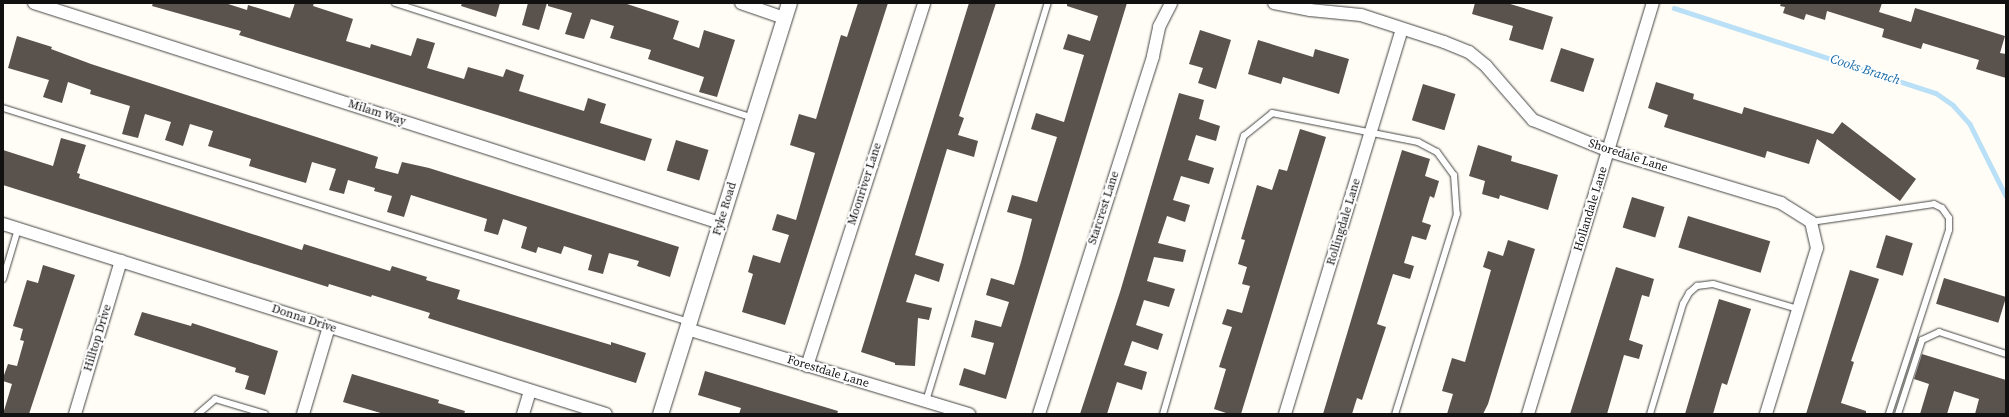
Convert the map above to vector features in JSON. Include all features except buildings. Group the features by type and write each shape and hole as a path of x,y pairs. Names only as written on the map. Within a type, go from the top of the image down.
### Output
{"street":[{"name":"Milam Way","path":"34,3 720,222"},
{"path":"741,3 784,18"},
{"name":"Fyke Road","path":"660,414 789,3"},
{"name":"Moonriver Lane","path":"807,366 924,3"},
{"name":"Starcrest Lane","path":"1039,414 1153,56 1159,27 1171,3"},
{"name":"Shoredale Lane","path":"1274,3 1310,10 1361,15 1469,52 1486,66 1533,120 1609,151 1781,203 1811,222"},
{"name":"Hollandale Lane","path":"1528,414 1653,3"},
{"name":"Rollingdale Lane","path":"1285,414 1402,29"},
{"path":"1766,414 1817,248 1811,222"},
{"name":"Donna Drive","path":"3,224 606,414"},
{"name":"Hilltop Drive","path":"75,414 121,261"},
{"name":"Forestdale Lane","path":"688,326 807,366 969,414"},
{"path":"303,414 329,327"},
{"path":"524,414 530,391"}],"lane":[{"path":"395,3 753,118"},
{"path":"926,401 1048,3"},
{"path":"3,108 688,326"},
{"path":"1163,414 1244,136 1272,113 1371,134 1418,142 1437,152 1454,175 1457,214 1395,414"},
{"path":"1811,222 1934,204 1942,208 1949,218 1949,230 1889,414"},
{"path":"3,278 18,229"},
{"path":"1650,414 1683,304 1689,293 1697,286 1712,284 1798,309"},
{"path":"1898,414 1922,340 1938,332 2006,354"},
{"path":"198,414 215,399 265,414"}],"waterway":[{"name":"Cooks Branch","path":"1674,8 1936,93 1953,105 1970,124 2006,196"}]}
